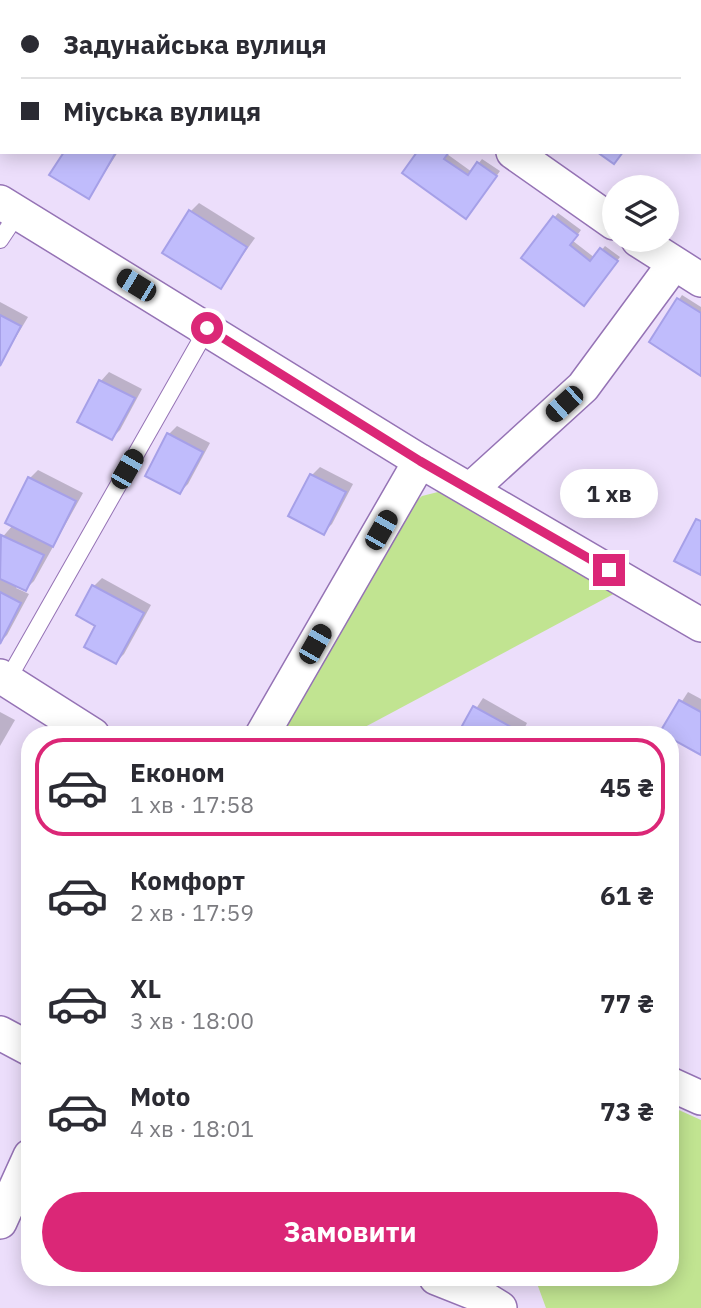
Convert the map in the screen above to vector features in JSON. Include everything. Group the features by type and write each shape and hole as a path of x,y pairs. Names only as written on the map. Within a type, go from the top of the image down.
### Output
{"street":[{"path":"516,154 602,215"},
{"path":"6,218 207,328 420,461 701,625"},
{"path":"471,489 583,387 687,272 656,252"},
{"path":"267,726 420,461"},
{"path":"4,678 79,726"},
{"path":"0,1033 21,1044"},
{"path":"679,1088 701,1098"},
{"path":"0,1222 21,1176"},
{"path":"465,1286 490,1293"}],"lane":[{"path":"4,678 207,328"}],"green space":[{"path":"442,491 621,590 367,726 285,726 414,503 422,496"},
{"path":"679,1110 701,1120 701,1308 546,1308 538,1286 679,1286"}],"building":[{"path":"63,154 115,154 89,199 49,175"},
{"path":"416,154 448,154 444,159 468,175 477,162 497,176 466,219 402,173"},
{"path":"600,154 622,154 614,164"},
{"path":"189,210 247,247 221,289 162,253"},
{"path":"553,216 578,235 570,245 590,261 600,248 618,261 584,306 521,258"},
{"path":"677,298 701,313 701,376 649,342"},
{"path":"0,315 21,326 0,366"},
{"path":"99,380 135,398 112,440 77,422"},
{"path":"167,433 203,452 180,494 145,476"},
{"path":"310,474 346,492 324,535 288,516"},
{"path":"28,477 76,501 53,547 5,523"},
{"path":"696,519 701,521 701,575 674,561"},
{"path":"1,535 44,555 26,591 0,579"},
{"path":"92,585 144,613 116,664 84,647 95,626 76,615"},
{"path":"0,592 21,603 0,644"},
{"path":"679,700 701,712 701,755 679,743 679,726 664,726"},
{"path":"473,706 509,726 462,726"}],"route":[{"path":"207,328 420,461 609,570"}]}
